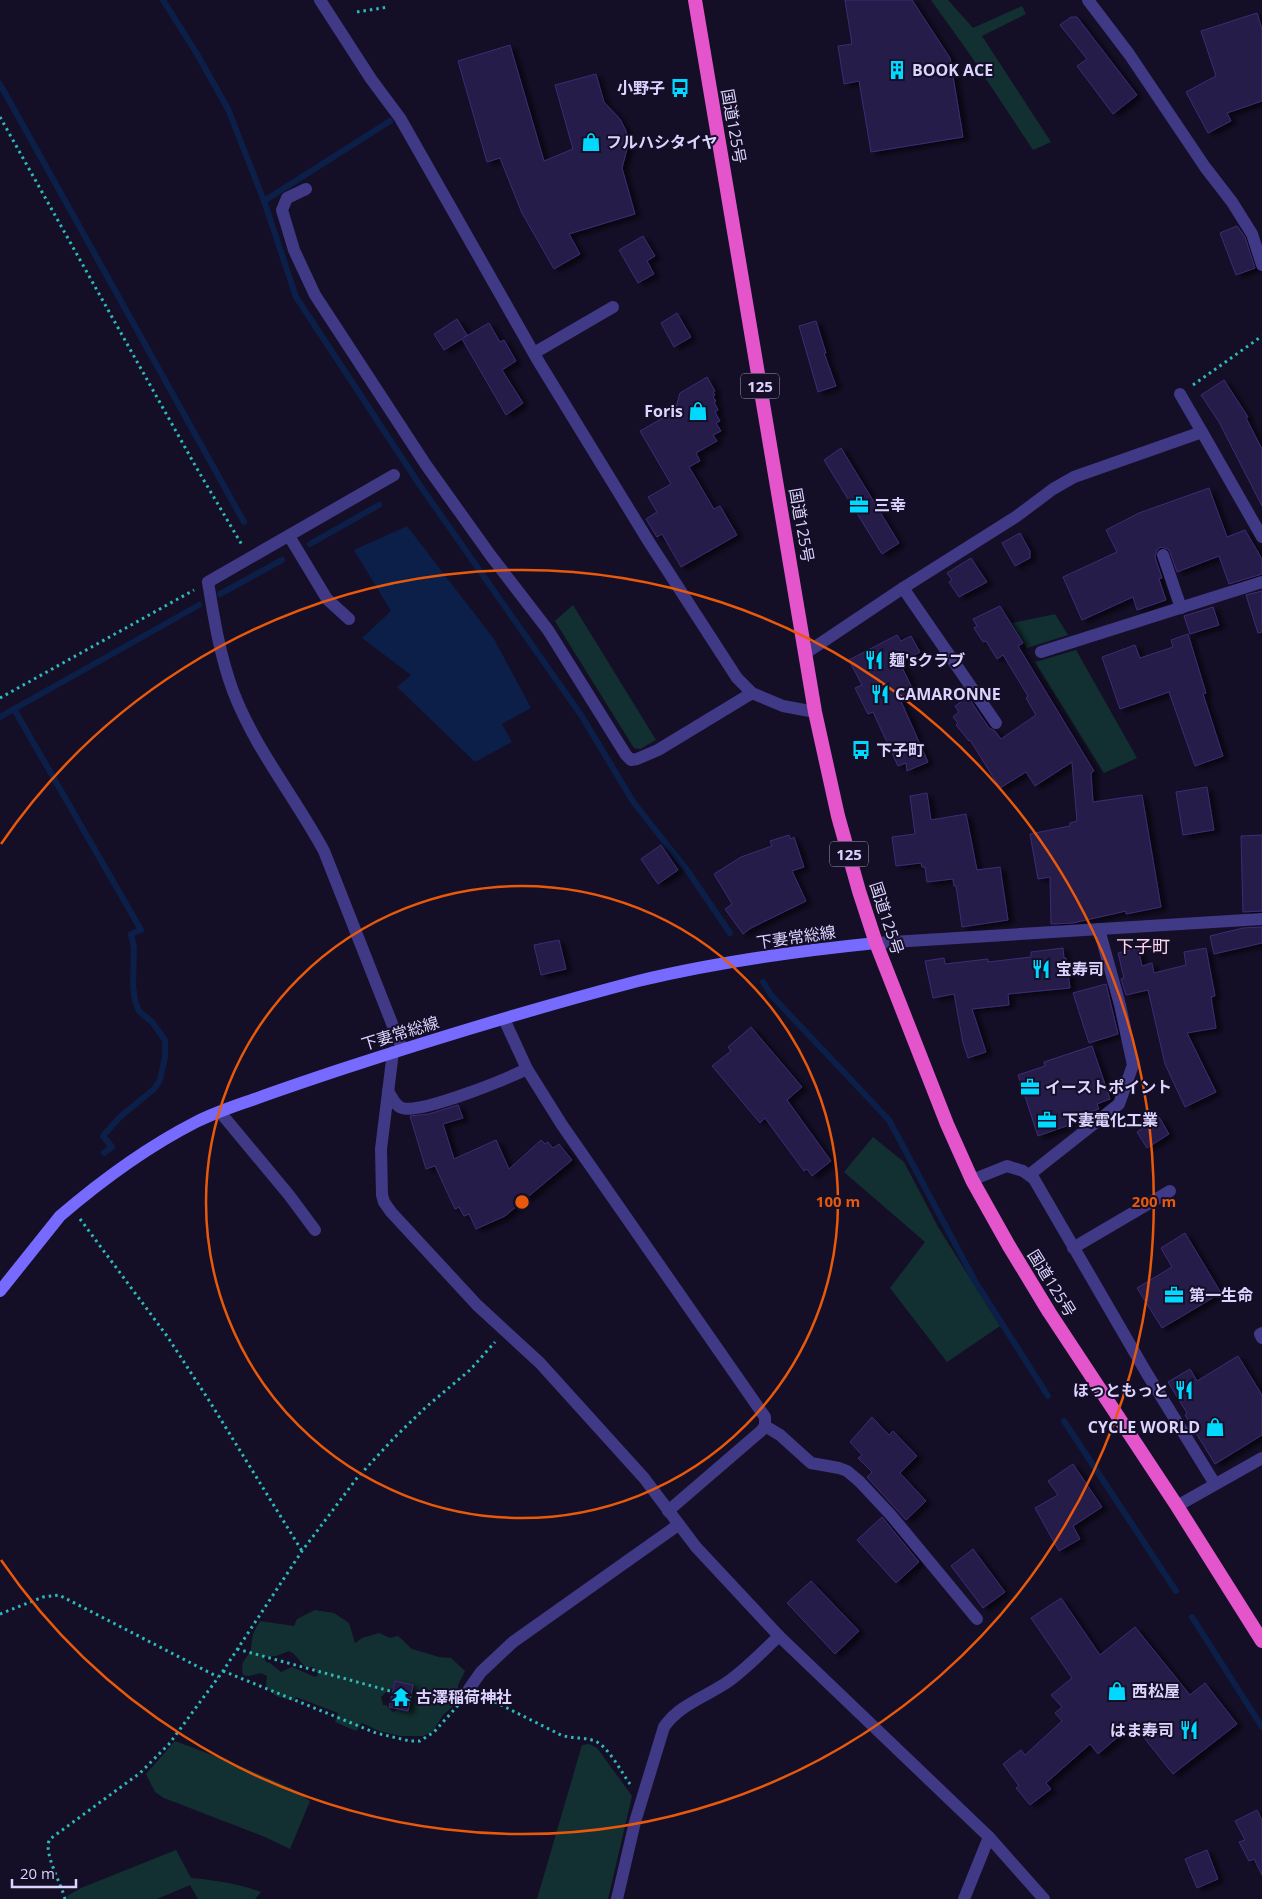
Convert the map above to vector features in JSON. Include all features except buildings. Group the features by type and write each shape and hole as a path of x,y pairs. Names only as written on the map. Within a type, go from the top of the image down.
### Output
{"highway":[{"name":"国道125号","path":"695,0 816,712 838,816 876,943 947,1124 972,1180 1049,1312 1262,1641"}],"main road":[{"name":"下妻常総線","path":"0,1290 60,1216 71,1206 148,1149 198,1121 220,1112 292,1085 397,1051 663,975 797,952 876,943"}],"street":[{"path":"320,0 371,79 400,118 534,353 649,542 737,678 752,693 783,706 816,712"},
{"path":"1088,0 1129,54 1205,167 1232,202 1252,234 1262,265"},
{"path":"306,189 287,198 282,210 294,250 315,295 426,465 491,556 548,630 626,755 631,760 637,760 658,750 752,693"},
{"path":"534,353 614,307"},
{"path":"1180,394 1262,536"},
{"path":"806,653 1074,477 1202,432"},
{"path":"394,475 208,582 218,636 234,692 256,740 308,822 324,851 397,1051 388,1091 381,1149 382,1195 384,1202 391,1212 478,1305 540,1363 601,1430 644,1478 678,1526 779,1636 989,1836 1044,1899"},
{"path":"289,536 327,599 349,619"},
{"path":"1163,555 1180,608"},
{"path":"1042,652 1262,582"},
{"path":"904,588 996,724"},
{"path":"876,943 1262,919"},
{"path":"1029,1175 1119,1104 1133,1065 1120,1005 1099,929"},
{"path":"504,1019 527,1070 598,1180 765,1417 765,1426 761,1431 668,1512"},
{"path":"388,1091 397,1105 409,1109 490,1086 527,1070"},
{"path":"220,1112 289,1195 315,1230"},
{"path":"972,1180 1007,1166 1014,1167 1034,1179 1073,1248 1215,1484"},
{"path":"1073,1248 1170,1191"},
{"path":"1262,1333 1260,1334 1262,1338"},
{"path":"765,1426 780,1435 811,1463 839,1468 847,1471 859,1481 890,1514 978,1619"},
{"path":"1176,1506 1262,1458"},
{"path":"469,1689 480,1672 513,1642 678,1526"},
{"path":"617,1899 660,1738 670,1717 684,1706 727,1682 779,1636"},
{"path":"964,1899 989,1836"}],"path":[{"path":"357,12 388,8"},
{"path":"0,117 196,467 250,558"},
{"path":"1180,394 1262,336"},
{"path":"0,698 208,582"},
{"path":"71,1206 167,1336 302,1551"},
{"path":"65,1899 48,1850 48,1842 58,1832 150,1765 178,1733 223,1671 302,1551 351,1485 426,1407 470,1370 506,1331"},
{"path":"0,1614 50,1594 59,1595 218,1677"},
{"path":"238,1649 390,1691"},
{"path":"223,1671 376,1733 410,1741 420,1741 434,1732 460,1704 469,1689 561,1735 600,1742 642,1802"}],"green space":[{"path":"931,0 948,0 973,28 1022,6 1026,14 982,36 1051,142 1033,150 971,56"},
{"path":"573,605 656,740 640,749 634,748 555,621"},
{"path":"1055,614 1068,635 1027,648 1012,623"},
{"path":"1076,650 1137,758 1104,773 1035,662"},
{"path":"873,1137 904,1162 938,1227 1000,1326 947,1362 890,1288 925,1242 844,1172"},
{"path":"315,1610 334,1613 349,1623 355,1643 362,1638 379,1633 390,1638 398,1636 412,1649 439,1657 451,1658 465,1671 458,1685 458,1695 452,1707 443,1715 433,1731 423,1736 400,1736 379,1731 362,1723 356,1731 335,1722 338,1713 296,1697 293,1701 276,1696 266,1686 267,1676 261,1673 249,1676 243,1675 242,1665 250,1652 253,1634 260,1621 294,1626 297,1619","holes":["289,1651 305,1667 314,1667 318,1675 315,1677 292,1667 281,1672 266,1662 264,1657 276,1656","395,1682 413,1685 408,1711 398,1709 393,1712 386,1705 383,1705 381,1697 393,1688"]},
{"path":"175,1741 291,1788 310,1801 290,1849 265,1837 164,1798 155,1792 146,1774"},
{"path":"589,1744 597,1748 632,1796 608,1899 537,1899 582,1745"},
{"path":"176,1850 191,1878 227,1883 261,1892 255,1899 198,1899 190,1885 157,1899 68,1899 67,1896 81,1888"}],"water":[{"path":"407,526 494,639 531,708 502,724 512,742 475,762 397,687 411,675 362,638 391,611 354,550"}],"waterway":[{"path":"163,0 197,54 228,109 264,201 296,297 419,484 581,715 634,803 687,870 730,933"},
{"path":"0,84 244,522"},
{"path":"264,201 390,121"},
{"path":"310,544 379,505"},
{"path":"220,594 282,560"},
{"path":"0,717 199,605"},
{"path":"14,709 141,930 131,934 134,948 133,985 135,1001 139,1011 152,1022 165,1040 165,1057 160,1080 154,1089 120,1117 103,1136 112,1147 104,1153"},
{"path":"763,982 771,995 889,1120 975,1281 1048,1396"},
{"path":"1064,1421 1176,1591"},
{"path":"1192,1617 1262,1727"}],"place":[{"name":"BOOK ACE","path":"897,70"},
{"name":"小野子","path":"680,88"},
{"name":"フルハシタイヤ","path":"591,142"},
{"name":"Foris","path":"698,411"},
{"name":"三幸","path":"859,505"},
{"name":"麺'sクラブ","path":"874,660"},
{"name":"CAMARONNE","path":"880,694"},
{"name":"下子町","path":"861,750"},
{"name":"宝寿司","path":"1041,969"},
{"name":"イーストポイント","path":"1030,1087"},
{"name":"下妻電化工業","path":"1047,1120"},
{"name":"第一生命","path":"1174,1295"},
{"name":"ほっともっと","path":"1184,1390"},
{"name":"CYCLE WORLD","path":"1215,1427"},
{"name":"西松屋","path":"1117,1691"},
{"name":"古澤稲荷神社","path":"401,1697"},
{"name":"はま寿司","path":"1189,1730"}],"district":[{"name":"下子町","path":"1143,946"}]}
